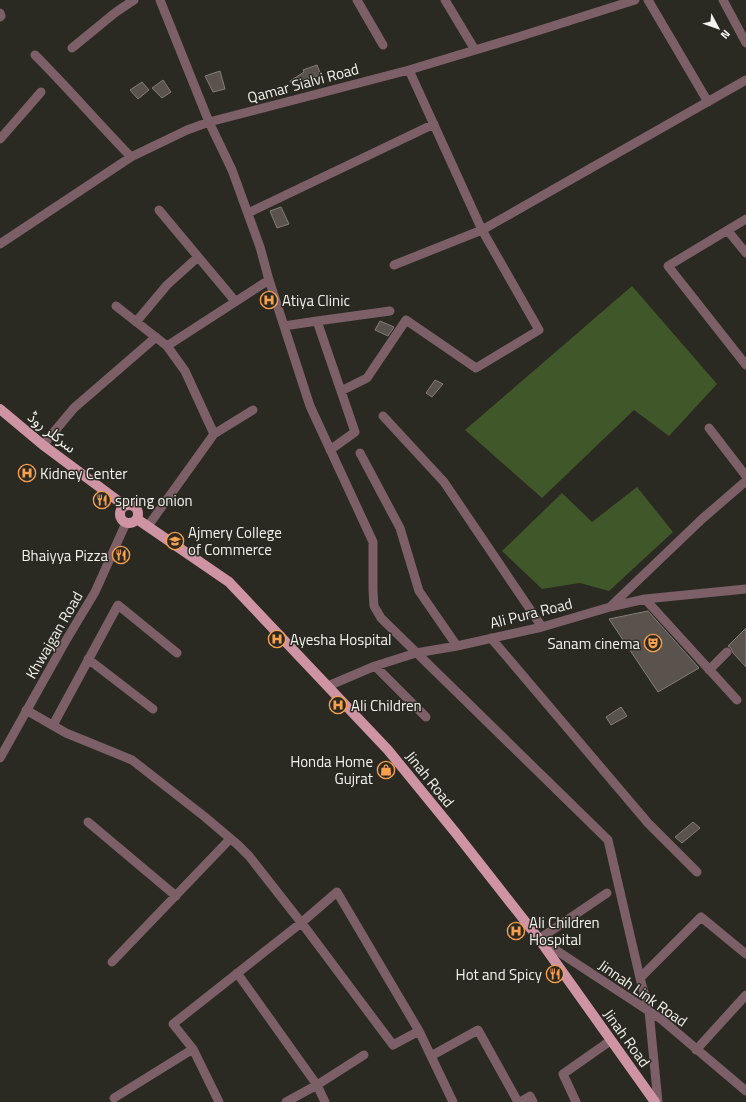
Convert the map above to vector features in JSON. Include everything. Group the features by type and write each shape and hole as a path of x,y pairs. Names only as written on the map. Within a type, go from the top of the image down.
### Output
{"main road":[{"name":"سرکلر روڈ","path":"0,409 43,445 125,506"},
{"path":"131,505 136,508 138,515 137,519 132,523 126,523 121,519 120,512 125,506 131,505"},
{"name":"Jinah Road","path":"137,519 229,582 388,750 455,832 539,940 655,1102"}],"street":[{"path":"72,48 116,12 134,0"},
{"path":"160,0 209,122 232,170 248,213 310,406 373,542 374,606 381,618 608,840 649,1012 658,1102"},
{"path":"356,0 383,45"},
{"path":"445,0 475,50"},
{"name":"Qamar Sialvi Road","path":"0,244 131,157 187,130 209,122 409,70 635,0"},
{"path":"648,0 708,102"},
{"path":"723,0 746,43"},
{"path":"0,13 0,17"},
{"path":"35,55 66,85 131,157"},
{"path":"341,392 367,378 406,320 476,368 539,330 482,230 409,70"},
{"path":"394,264 482,230 746,80"},
{"path":"0,139 41,92"},
{"path":"248,213 434,124"},
{"path":"159,210 235,301"},
{"path":"746,219 668,266 746,364"},
{"path":"728,231 746,253"},
{"path":"136,322 167,285 198,257"},
{"path":"168,346 269,280"},
{"path":"116,306 168,346 185,371 214,434"},
{"path":"284,326 390,311"},
{"path":"317,321 355,432 330,450"},
{"path":"43,445 74,408 156,337"},
{"path":"148,526 214,434 253,410"},
{"path":"383,416 444,482 542,627"},
{"path":"708,428 746,476"},
{"path":"360,453 400,528 419,591 457,646"},
{"path":"610,607 702,519 746,481"},
{"name":"Khwajgan Road","path":"0,758 94,592 126,523"},
{"name":"Ali Pura Road","path":"328,686 375,666 416,653 457,646 542,627 610,607 646,599 746,589"},
{"path":"646,599 737,700"},
{"path":"52,725 118,605 177,653"},
{"path":"491,638 648,823 697,872"},
{"path":"709,670 727,652"},
{"path":"88,659 153,710"},
{"path":"375,666 426,717"},
{"path":"26,710 66,733 132,760 206,817 249,856 393,1045 419,1031"},
{"path":"88,822 176,896"},
{"path":"112,962 230,839"},
{"path":"219,1102 193,1049 173,1024 338,892 419,1031 453,1102"},
{"path":"539,940 607,893"},
{"path":"640,978 701,918 746,954"},
{"name":"Jinnah Link Road","path":"539,940 661,1019 696,1050 744,1086"},
{"path":"237,973 317,1085 325,1102"},
{"path":"696,1050 746,994"},
{"path":"431,1056 478,1030 519,1102 530,1096 533,1102"},
{"path":"576,1102 563,1074 610,1041"},
{"path":"114,1098 193,1049"},
{"path":"286,1102 317,1085 364,1055"}],"green space":[{"path":"632,286 717,384 669,436 634,410 542,498 465,430"},
{"path":"637,487 673,532 609,591 580,583 542,589 502,551 562,493 592,522"}],"building":[{"path":"317,65 321,75 291,83 290,81 304,72 303,70"},
{"path":"220,71 225,89 213,92 205,76"},
{"path":"163,80 171,92 162,98 152,88"},
{"path":"142,82 149,90 138,99 130,90"},
{"path":"281,207 289,224 277,228 270,211"},
{"path":"380,321 394,327 388,336 375,330"},
{"path":"435,380 443,384 432,397 426,393"},
{"name":"Sanam cinema","path":"648,611 699,668 658,692 609,619"},
{"path":"746,628 746,667 728,646"},
{"path":"621,707 627,716 611,725 606,717"},
{"path":"693,822 700,828 682,843 675,837"}],"place":[{"name":"Atiya Clinic","path":"269,300"},
{"name":"Kidney Center","path":"27,473"},
{"name":"spring onion","path":"102,500"},
{"name":"Ajmery College of Commerce","path":"175,541"},
{"name":"Bhaiyya Pizza","path":"121,555"},
{"name":"Ayesha Hospital","path":"277,639"},
{"name":"Sanam cinema","path":"653,643"},
{"name":"Ali Children","path":"338,705"},
{"name":"Honda Home Gujrat","path":"386,770"},
{"name":"Ali Children Hospital","path":"516,931"},
{"name":"Hot and Spicy","path":"555,974"}]}
